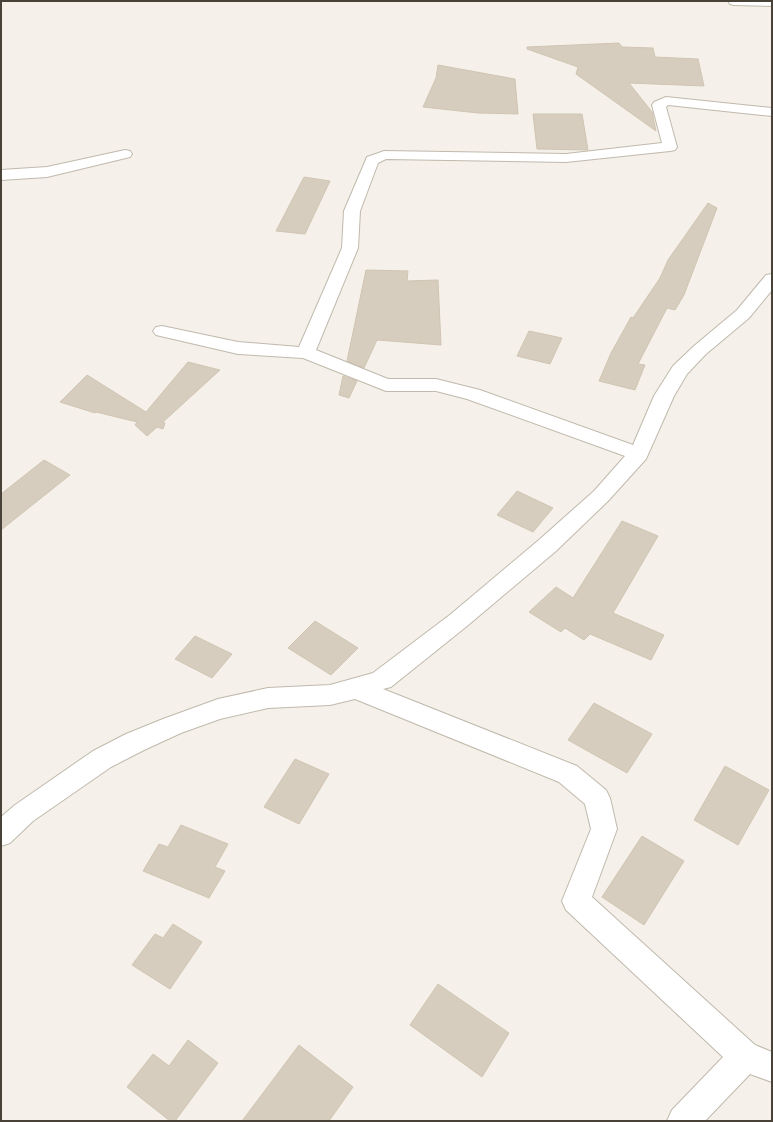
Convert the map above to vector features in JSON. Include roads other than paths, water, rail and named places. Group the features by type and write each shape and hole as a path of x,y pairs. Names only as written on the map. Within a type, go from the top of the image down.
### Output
{"street":[{"path":"734,1 772,2"},
{"path":"306,353 350,248 352,211 372,160 384,154 566,158 670,147 659,105 666,101 772,112"},
{"path":"1,175 47,172 125,154"},
{"path":"1,834 24,813 102,759 134,742 172,726 218,710 268,698 330,695 356,689 382,680 459,620 548,546 591,506 639,454 664,396 680,370 700,350 743,314 772,279"},
{"path":"162,331 238,348 306,353 386,385 436,385 473,394 639,454"},
{"path":"356,689 568,774 597,798 604,829 576,901 758,1062 683,1121"}]}
